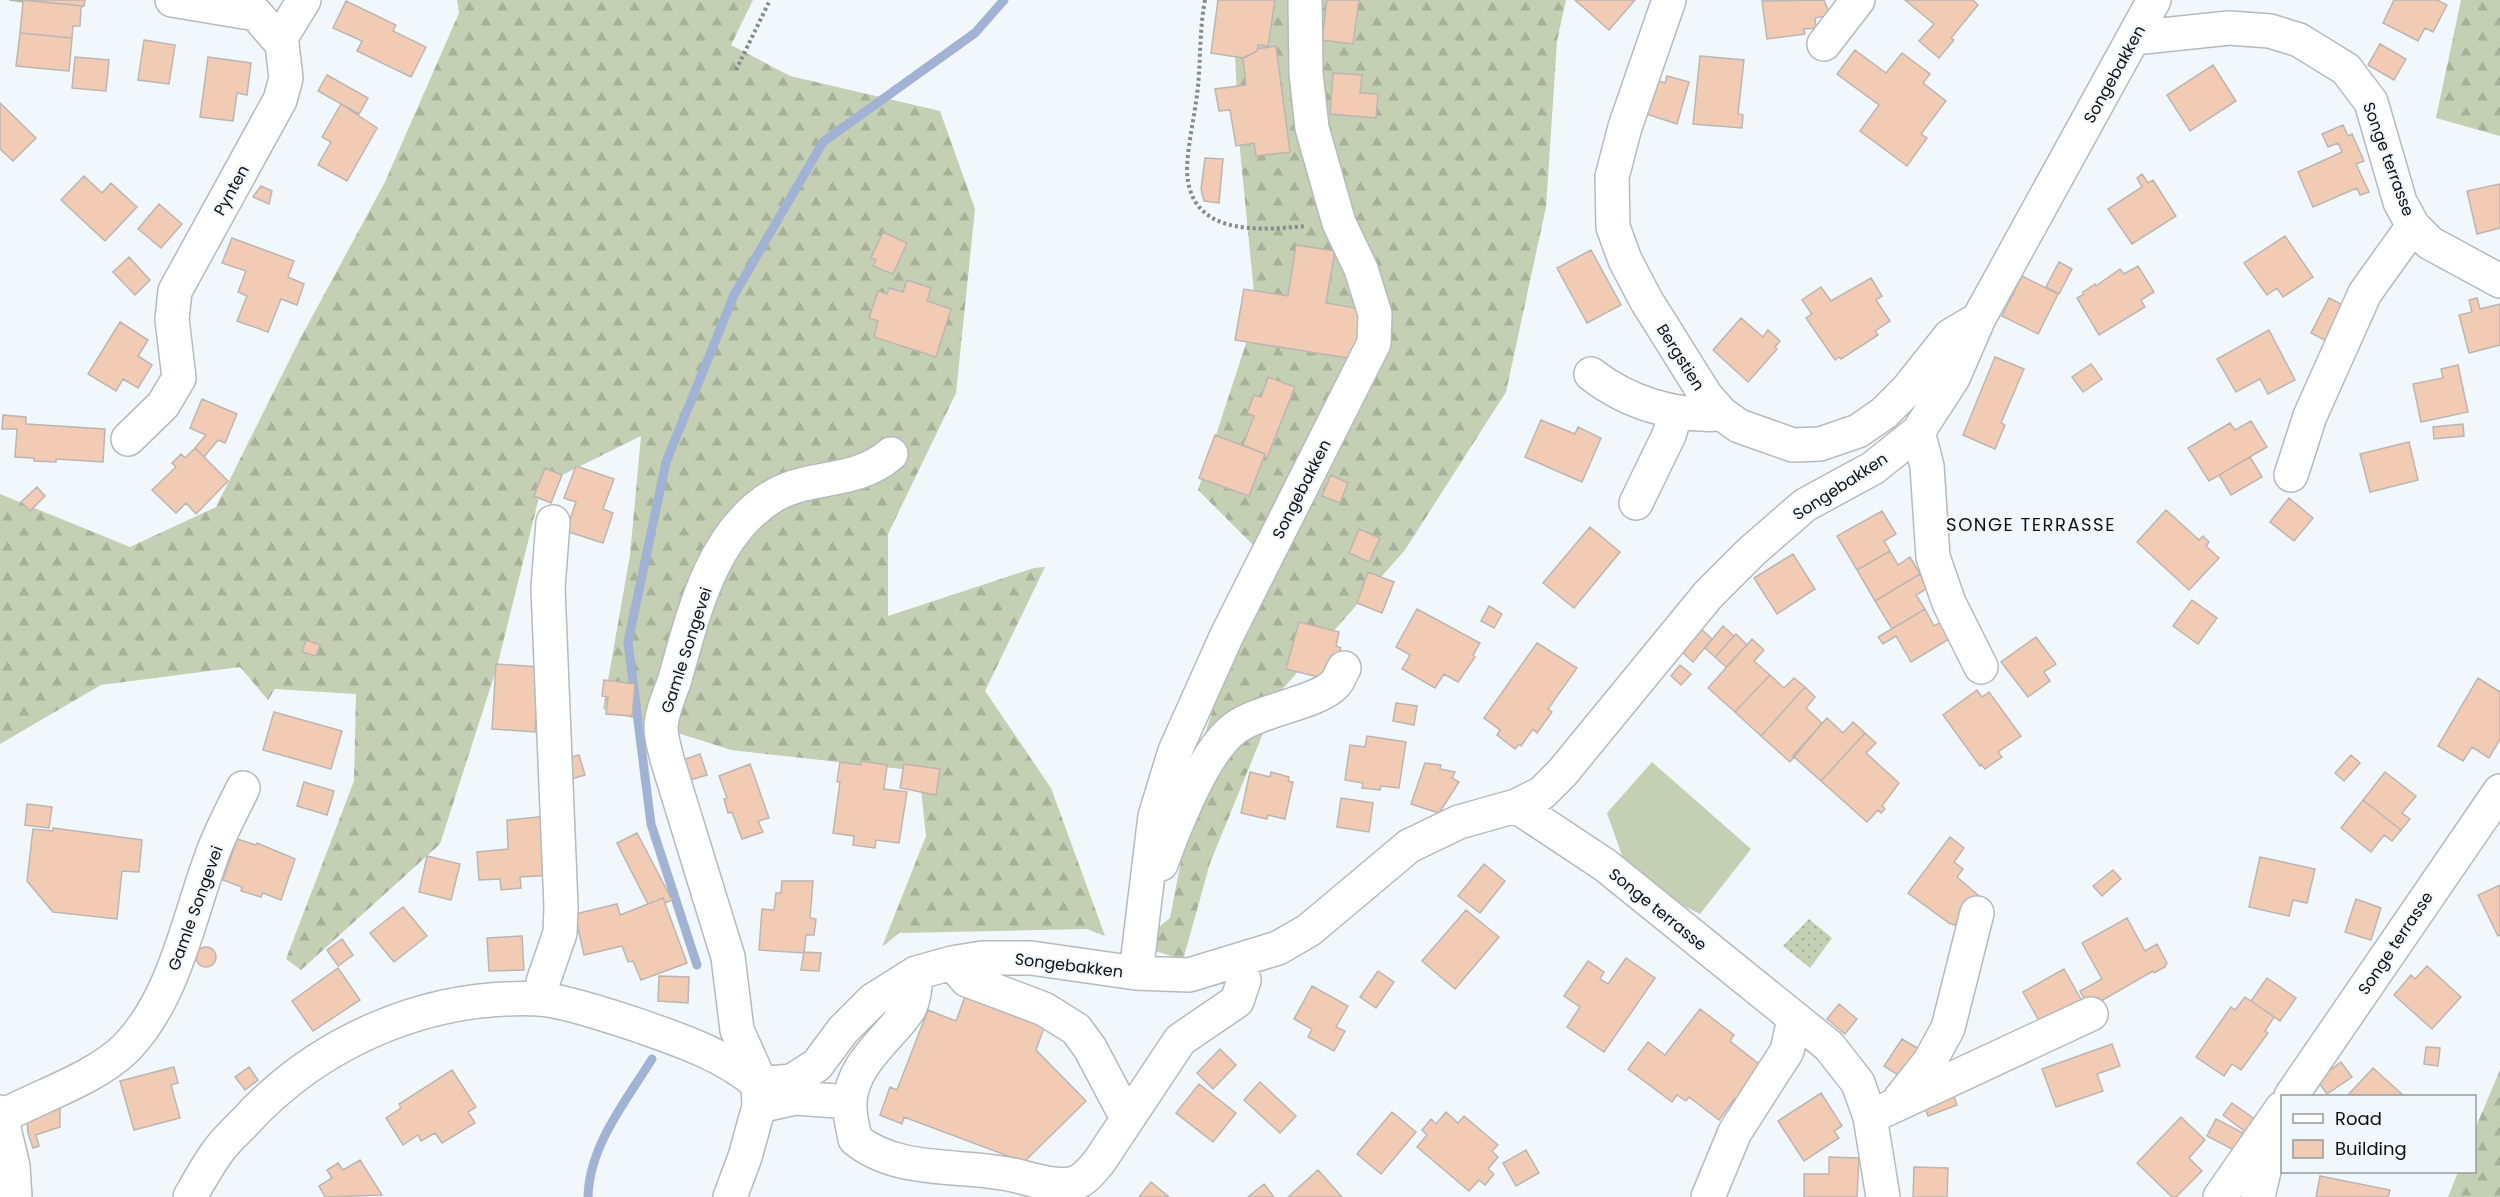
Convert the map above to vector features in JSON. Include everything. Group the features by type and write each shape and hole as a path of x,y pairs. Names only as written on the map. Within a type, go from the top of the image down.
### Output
{"street":[{"path":"172,0 256,14 280,39 304,0"},
{"name":"Songebakken","path":"1136,973 1155,816 1175,751 1227,635 1374,343 1375,314 1361,269 1339,223 1312,128 1306,73 1305,0"},
{"name":"Bergstien","path":"1669,0 1625,127 1612,177 1613,227 1625,260 1646,300 1706,396 1722,414 1739,426 1793,445 1820,444 1858,431 1884,413 1907,390 1950,336 1979,318"},
{"path":"1824,44 1858,0"},
{"name":"Songebakken","path":"758,1095 792,1082 817,1065 843,1030 873,1000 916,972 982,958 1031,958 1136,973 1189,975 1239,962 1278,948 1309,930 1409,846 1458,822 1516,807 1542,793 1562,773 1708,595 1752,550 1805,505 1873,468 1918,432 1953,378 1979,318 2154,0"},
{"name":"Songe terrasse","path":"2134,38 2229,28 2270,31 2299,40 2346,69 2371,102 2400,202 2413,226 2430,243 2500,281"},
{"name":"Pynten","path":"128,439 163,405 179,378 172,319 175,291 280,100 286,78 280,39"},
{"name":"Songe terrasse","path":"2291,475 2310,416 2365,293 2413,226"},
{"path":"1591,374 1612,391 1676,412 1695,416 1722,414"},
{"path":"1636,503 1669,435 1676,412"},
{"path":"1918,432 1927,466 1933,557 1949,603 1981,667"},
{"name":"Gamle Songevei","path":"758,1095 757,1074 737,1030 728,957 667,759 661,727 689,628 715,562 727,542 751,514 775,495 793,488 850,476 879,464 891,454"},
{"path":"541,999 543,982 560,933 561,907 548,588 553,522"},
{"path":"1145,888 1157,872 1177,822 1215,749 1233,729 1255,716 1317,695 1334,685 1344,668"},
{"name":"Gamle Songevei","path":"15,1197 13,1166 1,1114 100,1068 125,1049 143,1027 179,959 211,856 243,788"},
{"name":"Songe terrasse","path":"2292,1095 2500,791"},
{"name":"Songe terrasse","path":"1516,807 1605,865 1829,1046 1858,1083 1884,1110 1883,1197"},
{"path":"1884,1110 1930,1061 1948,1028 1977,913"},
{"path":"916,972 914,994 909,1008 871,1052 856,1081 850,1102 855,1139 870,1151 904,1162 1002,1173 1054,1183 1072,1184 1087,1176 1180,1040 1237,1001 1244,980 1239,962"},
{"path":"951,963 967,980 1044,1009 1076,1029 1090,1048 1127,1118"},
{"path":"190,1197 216,1153 265,1100 290,1077 360,1035 412,1014 481,1001 541,999 622,1020 670,1037 740,1068 758,1095 746,1157 730,1197"},
{"path":"1884,1110 2091,1014"},
{"path":"1708,1197 1735,1132 1787,1051 1794,1019"},
{"path":"758,1095 850,1102"},
{"path":"2220,1197 2274,1121"},
{"path":"2259,1197 2274,1121"},
{"path":"746,1157 755,1197"}],"path":[{"path":"736,70 770,0"},
{"path":"1205,0 1200,72 1187,168 1191,196 1210,219 1229,225 1266,230 1339,223"}],"green space":[{"path":"457,0 753,0 731,45 790,76 940,111 975,209 956,393 888,534 888,616 1034,568 1045,567 985,691 1051,788 1105,936 1087,929 899,933 882,947 926,836 919,771 731,750 603,709 630,555 641,436 542,485 497,667 440,844 301,970 286,959 354,781 356,694 275,689 268,700 240,667 101,685 0,744 0,494 130,547 216,507 299,341 385,182 459,13"},
{"path":"1232,0 1566,0 1557,41 1546,207 1506,392 1405,550 1280,692 1210,863 1183,960 1137,945 1170,918 1206,731 1263,555 1198,490 1256,313 1240,150"},
{"path":"2461,0 2500,0 2500,136 2436,118"},
{"path":"1652,762 1751,849 1700,914 1674,901 1624,861 1607,813"},
{"path":"1809,919 1832,938 1810,968 1783,946"},
{"path":"2500,1070 2500,1197 2448,1197 2458,1173 2476,1173 2476,1127"}],"building":[{"path":"9,0 84,6 81,7 80,26 73,26 72,38 20,33 23,2"},
{"path":"20,0 85,0 84,6"},
{"path":"1218,0 1275,0 1268,46 1258,45 1257,51 1244,58 1211,53"},
{"path":"1327,0 1359,0 1353,44 1322,40"},
{"path":"1575,0 1635,0 1609,30"},
{"path":"1824,0 1830,15 1815,18 1816,28 1804,29 1805,34 1767,39 1762,1"},
{"path":"1905,0 1973,0 1978,5 1951,38 1954,40 1939,58 1919,41 1934,24"},
{"path":"2394,0 2437,0 2447,5 2433,32 2425,28 2418,41 2383,23"},
{"path":"346,1 396,25 393,31 426,47 411,77 357,51 362,41 333,28"},
{"path":"20,33 72,38 69,71 16,66"},
{"path":"144,40 175,45 169,84 138,80"},
{"path":"2380,44 2406,59 2394,80 2368,65"},
{"path":"1276,46 1290,152 1256,156 1254,143 1236,146 1230,110 1219,111 1215,89 1246,85 1243,58 1257,49"},
{"path":"1855,50 1886,73 1902,53 1930,74 1923,83 1946,101 1921,134 1927,138 1907,166 1860,131 1879,105 1837,74"},
{"path":"1700,56 1744,60 1738,114 1743,115 1742,128 1693,124"},
{"path":"75,57 109,60 106,91 72,88"},
{"path":"208,57 251,63 247,95 237,93 233,121 200,117"},
{"path":"2213,65 2236,101 2190,131 2167,95"},
{"path":"1333,73 1362,75 1360,93 1378,94 1376,118 1330,114"},
{"path":"327,75 368,98 359,114 318,91"},
{"path":"1667,76 1689,82 1677,124 1640,112 1650,78 1665,83"},
{"path":"0,103 36,138 13,161 0,149"},
{"path":"341,104 377,128 347,181 318,165 331,142 322,137"},
{"path":"2343,125 2348,136 2352,134 2364,161 2356,164 2369,192 2360,195 2357,188 2313,207 2298,172 2342,152 2338,143 2328,147 2322,134"},
{"path":"1205,158 1223,159 1219,203 1204,201 1201,189"},
{"path":"2142,174 2148,183 2153,180 2176,216 2132,244 2108,209 2142,187 2137,178"},
{"path":"84,176 102,193 111,183 137,207 105,241 61,200"},
{"path":"2500,184 2500,228 2477,234 2467,191"},
{"path":"261,186 272,191 269,204 253,197"},
{"path":"159,204 182,224 161,248 138,229"},
{"path":"883,232 907,243 893,274 873,266 876,260 871,258"},
{"path":"2285,236 2313,277 2283,297 2277,288 2267,295 2244,263"},
{"path":"232,238 294,261 288,277 304,284 297,305 281,299 268,332 237,321 247,296 238,292 246,271 222,263"},
{"path":"1296,245 1335,251 1326,303 1362,309 1354,359 1235,340 1244,289 1288,296"},
{"path":"1591,250 1621,305 1587,323 1557,268"},
{"path":"129,257 150,280 135,295 113,272"},
{"path":"2059,262 2072,269 2059,294 2046,287"},
{"path":"2138,266 2154,292 2141,300 2145,307 2099,335 2077,298 2120,269 2124,274"},
{"path":"2022,276 2058,294 2038,334 2002,316"},
{"path":"1871,278 1882,296 1876,300 1890,321 1875,331 1878,335 1841,359 1839,357 1835,360 1806,318 1812,314 1802,300 1821,287 1831,301"},
{"path":"907,280 931,288 927,301 951,309 936,357 874,337 878,321 869,318 878,291 887,294 889,288 903,292"},
{"path":"2329,298 2345,306 2328,342 2311,333"},
{"path":"2477,298 2480,309 2500,304 2500,345 2469,353 2459,315 2472,312 2469,300"},
{"path":"1741,318 1763,337 1768,330 1780,341 1775,347 1777,349 1748,382 1713,350"},
{"path":"120,322 148,340 138,356 152,365 138,388 123,379 116,391 88,374"},
{"path":"2269,330 2295,380 2268,394 2260,379 2236,392 2217,359"},
{"path":"1995,357 2024,369 2001,423 2005,425 1995,449 1963,435"},
{"path":"2091,364 2102,379 2083,392 2072,377"},
{"path":"2458,365 2468,412 2421,422 2413,384 2443,378 2441,369"},
{"path":"1268,377 1295,387 1267,458 1264,457 1265,454 1243,445 1254,416 1247,413 1254,395 1261,397"},
{"path":"202,399 237,414 225,443 218,440 204,457 195,448 206,435 190,428"},
{"path":"3,415 26,417 26,424 105,429 103,462 56,459 56,462 34,461 34,458 15,457 17,429 2,429"},
{"path":"1541,420 1575,434 1578,427 1601,438 1582,482 1525,457"},
{"path":"2251,421 2267,447 2209,481 2188,448 2230,423 2235,430"},
{"path":"2463,424 2464,436 2434,439 2433,427"},
{"path":"1215,435 1265,454 1249,496 1199,478"},
{"path":"2409,442 2418,480 2370,492 2360,454"},
{"path":"195,448 228,481 196,514 186,503 176,513 152,490 176,467 172,463 181,454 185,458"},
{"path":"2250,457 2262,477 2231,495 2219,475"},
{"path":"576,466 614,479 603,509 613,513 603,543 566,531 576,502 564,498"},
{"path":"545,468 562,475 551,503 534,496"},
{"path":"1331,475 1348,483 1340,503 1322,496"},
{"path":"37,487 45,496 30,511 21,502"},
{"path":"2289,498 2313,518 2294,541 2270,522"},
{"path":"2166,510 2199,540 2203,536 2209,542 2206,546 2219,558 2189,590 2137,542"},
{"path":"1882,511 1896,534 1884,541 1890,551 1857,570 1837,536"},
{"path":"1590,527 1620,552 1574,608 1543,583"},
{"path":"1359,529 1380,538 1369,562 1349,553"},
{"path":"1890,551 1898,565 1910,557 1920,574 1875,601 1857,570"},
{"path":"1793,554 1815,589 1777,614 1754,578"},
{"path":"1368,572 1394,582 1382,613 1357,603"},
{"path":"1920,574 1928,588 1916,595 1925,609 1892,629 1875,601"},
{"path":"2192,600 2217,618 2198,644 2173,626"},
{"path":"1489,606 1502,614 1494,628 1481,621"},
{"path":"1417,609 1480,643 1473,655 1475,657 1458,682 1444,674 1435,688 1402,669 1410,655 1396,647"},
{"path":"1925,609 1934,626 1947,619 1956,635 1911,662 1896,636 1883,644 1878,637"},
{"path":"1299,622 1339,632 1336,646 1341,648 1327,679 1286,669"},
{"path":"1723,626 1734,636 1715,657 1705,648"},
{"path":"1701,629 1712,639 1693,662 1681,651"},
{"path":"1736,634 1747,645 1726,667 1715,657"},
{"path":"2036,637 2056,664 2044,672 2050,681 2028,697 2001,662"},
{"path":"1752,639 1764,650 1754,661 1770,675 1735,712 1708,688"},
{"path":"306,640 320,645 316,656 302,652"},
{"path":"1537,643 1577,668 1548,709 1552,712 1537,733 1533,729 1521,746 1519,744 1515,749 1497,735 1500,730 1484,718"},
{"path":"496,664 539,667 535,732 492,729"},
{"path":"1680,665 1691,674 1681,685 1671,676"},
{"path":"1770,675 1784,688 1794,678 1805,687 1761,736 1735,712"},
{"path":"2478,678 2500,692 2500,739 2489,758 2472,747 2463,761 2438,746"},
{"path":"604,680 635,684 632,716 606,714 608,697 602,696"},
{"path":"1805,687 1815,697 1806,708 1822,723 1790,762 1761,736"},
{"path":"1977,690 1982,697 1989,692 2021,736 1998,752 2002,757 1985,769 1981,764 1980,766 1943,715"},
{"path":"1396,703 1417,706 1414,725 1393,721"},
{"path":"274,712 342,731 331,769 263,750"},
{"path":"1827,718 1843,733 1853,722 1865,733 1821,781 1793,756"},
{"path":"1865,733 1876,743 1866,753 1899,783 1882,806 1885,809 1881,813 1878,810 1867,822 1821,781"},
{"path":"1367,736 1406,742 1399,788 1381,786 1380,790 1362,788 1363,783 1345,780 1350,745 1365,747"},
{"path":"700,754 707,775 690,780 683,760"},
{"path":"579,755 585,775 567,780 562,760"},
{"path":"2351,755 2360,763 2344,781 2335,773"},
{"path":"861,761 887,765 884,789 907,792 899,843 876,840 875,848 853,845 854,836 833,833 840,782 837,782 840,762 861,765"},
{"path":"1425,763 1441,765 1440,769 1455,772 1452,778 1459,782 1439,813 1411,804"},
{"path":"750,764 769,818 758,821 763,832 742,839 732,812 728,813 724,799 727,798 719,776"},
{"path":"904,764 940,769 936,795 900,788"},
{"path":"1250,772 1270,777 1271,772 1289,777 1288,781 1293,782 1285,819 1268,815 1267,819 1241,813"},
{"path":"2385,772 2416,796 2402,813 2410,819 2401,830 2363,800"},
{"path":"304,782 334,791 327,815 297,806"},
{"path":"1341,798 1373,803 1369,832 1337,827"},
{"path":"2363,800 2401,830 2392,841 2384,835 2371,852 2341,828"},
{"path":"27,804 52,807 49,828 25,825"},
{"path":"548,816 552,875 520,877 521,888 501,890 500,879 479,880 477,852 508,849 507,820"},
{"path":"53,828 142,840 139,872 122,871 117,919 53,912 27,881 33,829 53,831"},
{"path":"637,833 672,900 665,903 663,898 648,904 617,843"},
{"path":"1950,837 1964,848 1954,862 1963,869 1957,877 1978,895 1955,925 1908,893"},
{"path":"237,839 256,845 257,843 295,859 281,900 263,893 261,897 241,891 242,887 223,880"},
{"path":"427,856 460,864 451,900 419,892"},
{"path":"2260,857 2315,869 2307,903 2293,900 2289,916 2249,907"},
{"path":"1484,864 1505,881 1480,913 1458,896"},
{"path":"2113,870 2121,879 2102,896 2093,886"},
{"path":"782,881 813,881 810,918 816,919 814,935 806,935 804,953 759,950 762,909 774,910 776,893 781,893"},
{"path":"2500,885 2500,935 2498,936 2478,895"},
{"path":"663,898 687,963 641,980 633,961 628,962 622,946 584,955 575,914 617,904 620,915"},
{"path":"2356,899 2381,908 2371,940 2345,932"},
{"path":"403,907 427,936 394,962 370,933"},
{"path":"1466,910 1499,937 1455,989 1422,961"},
{"path":"2127,918 2145,951 2157,944 2167,963 2165,967 2154,973 2153,971 2089,1008 2080,991 2102,979 2082,943"},
{"path":"522,936 524,970 489,971 487,938"},
{"path":"342,939 353,955 338,966 327,950"},
{"path":"206,947 213,950 216,957 213,964 206,967 199,964 196,957 199,950"},
{"path":"804,952 821,953 819,971 801,970"},
{"path":"1626,958 1655,978 1604,1052 1567,1027 1580,1007 1564,996 1588,961 1604,972 1600,979 1608,984"},
{"path":"2427,966 2461,997 2432,1029 2394,995 2411,975 2415,979"},
{"path":"338,968 360,1000 313,1031 292,1001"},
{"path":"2064,969 2083,1003 2042,1026 2023,992"},
{"path":"1378,971 1394,982 1376,1008 1360,997"},
{"path":"659,976 689,977 688,1003 658,1001"},
{"path":"2267,978 2296,998 2280,1021 2251,1001"},
{"path":"1312,986 1348,1006 1336,1027 1345,1031 1334,1051 1308,1037 1312,1029 1294,1019"},
{"path":"966,994 1045,1025 1036,1050 1086,1101 1024,1162 904,1117 902,1124 880,1115 890,1087 897,1090 928,1010 956,1021"},
{"path":"2245,997 2274,1017 2265,1031 2268,1033 2241,1070 2232,1064 2224,1076 2196,1057 2231,1007 2235,1010"},
{"path":"1839,1004 1857,1019 1845,1034 1827,1019"},
{"path":"1700,1009 1734,1035 1730,1041 1764,1068 1739,1101 1735,1098 1719,1120 1689,1097 1686,1101 1677,1095 1672,1102 1628,1069 1648,1042 1665,1055"},
{"path":"1902,1039 1924,1052 1906,1080 1884,1066"},
{"path":"2112,1044 2120,1066 2097,1074 2103,1091 2056,1107 2042,1069"},
{"path":"2426,1047 2440,1048 2438,1066 2424,1064"},
{"path":"1220,1049 1236,1065 1213,1089 1197,1073"},
{"path":"2341,1062 2352,1077 2327,1094 2317,1080"},
{"path":"174,1067 178,1083 171,1085 180,1118 134,1130 120,1081"},
{"path":"249,1067 258,1080 245,1090 235,1077"},
{"path":"2373,1068 2403,1095 2348,1095"},
{"path":"452,1070 476,1107 468,1112 475,1123 442,1143 435,1133 421,1141 418,1135 403,1145 386,1118 401,1108 399,1104"},
{"path":"1260,1082 1296,1116 1280,1133 1244,1100"},
{"path":"1199,1084 1236,1113 1213,1142 1176,1113"},
{"path":"1952,1091 1957,1105 1928,1116 1923,1103"},
{"path":"1821,1093 1842,1126 1834,1131 1839,1138 1804,1161 1778,1121"},
{"path":"60,1100 60,1127 36,1135 39,1146 33,1148 28,1133 27,1117"},
{"path":"2232,1103 2256,1120 2247,1133 2223,1115"},
{"path":"1392,1112 1416,1132 1381,1174 1357,1154"},
{"path":"1446,1112 1458,1123 1464,1116 1498,1145 1492,1151 1498,1157 1488,1169 1494,1174 1485,1185 1479,1180 1469,1191 1417,1147 1427,1135 1422,1130 1431,1119 1436,1124"},
{"path":"2181,1117 2205,1140 2189,1158 2202,1171 2176,1197 2172,1197 2137,1163"},
{"path":"2216,1119 2243,1133 2234,1150 2207,1136"},
{"path":"1526,1150 1539,1173 1516,1186 1503,1163"},
{"path":"1829,1157 1859,1158 1857,1197 1804,1197 1804,1174 1829,1174"},
{"path":"360,1160 382,1195 325,1197 319,1186 332,1178 327,1170 338,1163 343,1170"},
{"path":"1914,1167 1948,1168 1947,1197 1913,1197"},
{"path":"1318,1170 1342,1197 1288,1197"},
{"path":"2320,1176 2390,1190 2388,1197 2316,1197"},
{"path":"1151,1182 1169,1197 1139,1197"},
{"path":"1264,1184 1274,1197 1248,1197"}],"waterway":[{"path":"697,965 651,824 628,642 666,462 734,295 823,142 975,33 1004,0"},
{"path":"588,1197 590,1178 602,1142 652,1059"}],"district":[{"name":"SONGE TERRASSE","path":"2031,525"}]}
